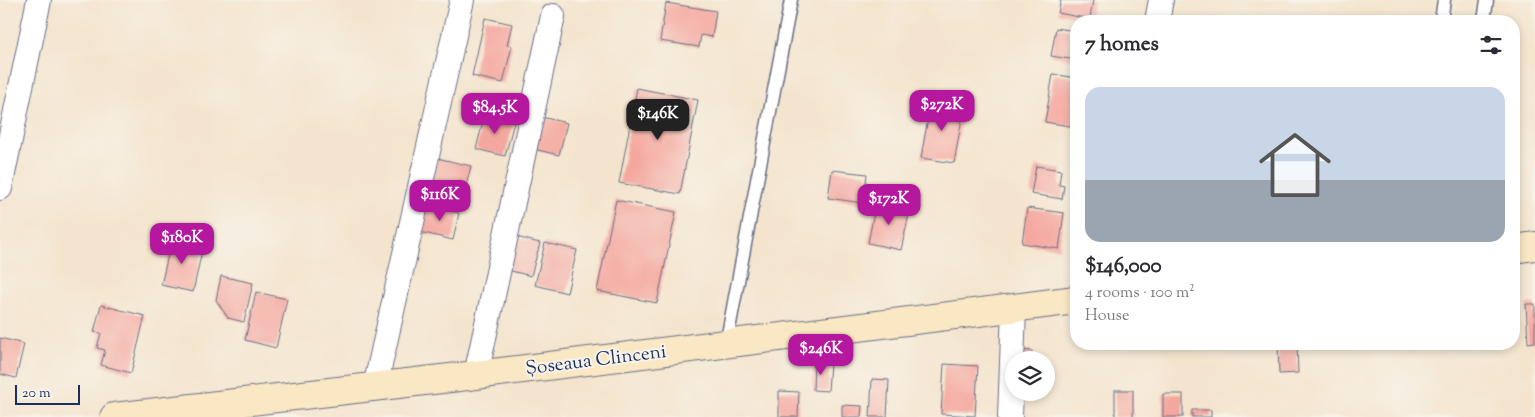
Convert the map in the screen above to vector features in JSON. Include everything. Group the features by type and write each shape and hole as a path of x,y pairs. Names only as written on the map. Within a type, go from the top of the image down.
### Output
{"main road":[{"path":"1520,248 1535,246"},
{"name":"Șoseaua Clinceni","path":"114,417 726,345 1070,301"}],"street":[{"path":"0,188 39,0"},
{"path":"374,387 462,0"},
{"path":"1158,15 1160,0"},
{"path":"476,375 553,16"},
{"path":"1010,417 1014,308"}],"lane":[{"path":"726,345 790,0"},
{"path":"1442,15 1444,0"},
{"path":"1485,15 1487,0"}],"building":[{"path":"1061,0 1093,0 1091,15 1070,15 1058,13"},
{"path":"666,3 716,11 712,37 701,35 699,47 660,41"},
{"path":"485,18 512,24 507,45 512,46 503,83 472,76"},
{"path":"1056,28 1070,30 1070,59 1051,56"},
{"path":"1053,74 1070,77 1070,126 1045,122"},
{"path":"637,88 698,100 680,194 619,183"},
{"path":"931,101 964,107 954,163 921,158"},
{"path":"485,114 514,122 505,156 476,149"},
{"path":"537,116 567,123 559,155 529,148"},
{"path":"437,158 471,166 463,199 428,190"},
{"path":"1036,166 1061,170 1059,185 1064,186 1062,199 1031,194"},
{"path":"832,170 867,174 863,203 828,198"},
{"path":"616,200 676,212 657,303 597,291"},
{"path":"876,203 910,210 901,250 868,243"},
{"path":"426,205 459,213 453,240 420,232"},
{"path":"1027,208 1064,213 1059,249 1022,243"},
{"path":"512,236 540,243 531,276 503,269"},
{"path":"172,238 203,246 193,292 161,285"},
{"path":"545,243 577,250 567,293 535,285"},
{"path":"221,276 253,283 244,322 228,318 216,300"},
{"path":"256,292 287,299 276,348 245,340"},
{"path":"1526,304 1535,304 1535,342 1528,343"},
{"path":"101,305 145,316 131,373 101,365 105,350 97,348 101,333 94,332"},
{"path":"0,338 24,344 16,378 0,374"},
{"path":"1278,350 1297,350 1298,373 1279,374"},
{"path":"814,362 830,363 828,391 813,390"},
{"path":"944,364 978,366 975,416 941,414"},
{"path":"872,379 889,380 887,417 870,417"},
{"path":"1115,390 1133,390 1133,417 1115,417"},
{"path":"779,391 799,392 798,417 779,417"},
{"path":"1163,394 1183,394 1183,417 1163,417"},
{"path":"842,405 862,406 861,417 842,417"},
{"path":"1192,410 1211,410 1211,417 1192,417"}]}
